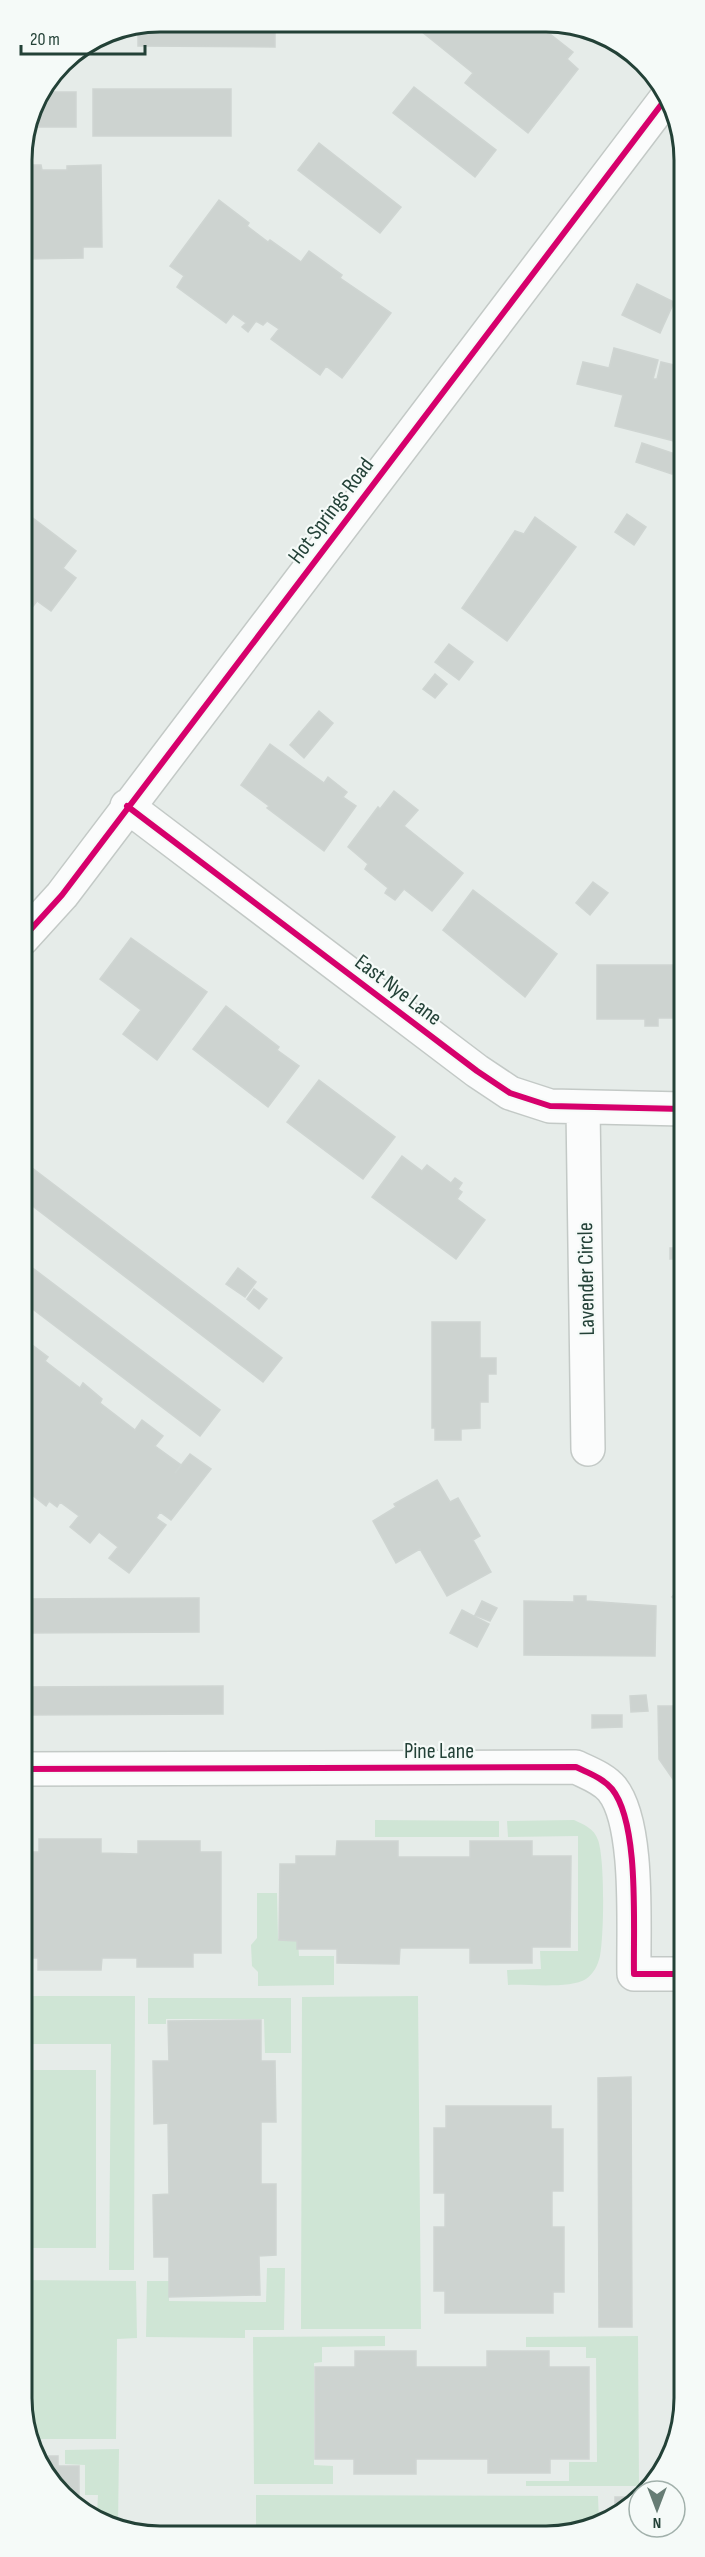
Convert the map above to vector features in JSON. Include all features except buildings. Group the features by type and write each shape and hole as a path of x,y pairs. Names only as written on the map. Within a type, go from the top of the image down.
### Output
{"street":[{"name":"Hot Springs Road","path":"32,928 62,895 127,806 661,105"},
{"name":"East Nye Lane","path":"127,806 477,1071 510,1093 550,1106 583,1109 674,1109"},
{"name":"Lavender Circle","path":"583,1109 588,1449"},
{"name":"Pine Lane","path":"32,1769 576,1767 594,1775 611,1787 623,1808 632,1862 634,1974 673,1974"}],"green space":[{"path":"375,1820 499,1821 499,1837 375,1837"},
{"path":"574,1820 594,1833 600,1850 603,1915 598,1963 586,1979 579,1982 560,1985 508,1985 507,1970 541,1969 540,1951 578,1951 578,1836 508,1837 507,1821"},
{"path":"257,1893 277,1893 278,1939 298,1940 299,1956 334,1956 334,1985 258,1986 258,1972 252,1966 251,1945 257,1938"},
{"path":"32,1996 135,1996 134,2270 109,2270 111,2044 32,2044"},
{"path":"418,1996 421,2329 301,2329 302,1997"},
{"path":"148,1998 291,1998 291,2053 265,2053 264,2019 166,2019 166,2024 148,2024"},
{"path":"32,2070 96,2070 96,2248 32,2248"},
{"path":"267,2268 285,2268 284,2330 245,2330 245,2338 146,2337 147,2281 169,2281 169,2301 266,2302"},
{"path":"32,2280 136,2281 137,2338 117,2339 116,2439 38,2439 34,2422 32,2397"},
{"path":"385,2336 385,2346 322,2347 322,2362 314,2363 314,2465 333,2466 333,2484 254,2484 253,2337"},
{"path":"638,2336 639,2479 627,2479 627,2486 526,2486 526,2481 569,2481 569,2462 597,2462 596,2358 586,2358 586,2347 526,2347 526,2337"},
{"path":"119,2449 118,2519 97,2509 98,2495 85,2495 85,2465 65,2464 65,2450"},
{"path":"256,2495 598,2496 599,2513 570,2523 545,2526 256,2526"}],"cycle path":[{"path":"32,928 62,895 661,105"},
{"path":"127,806 477,1071 510,1093 550,1106 674,1109"},
{"path":"32,1769 576,1767 600,1779 612,1789 621,1805 627,1826 633,1877 634,1974 673,1974"}]}
